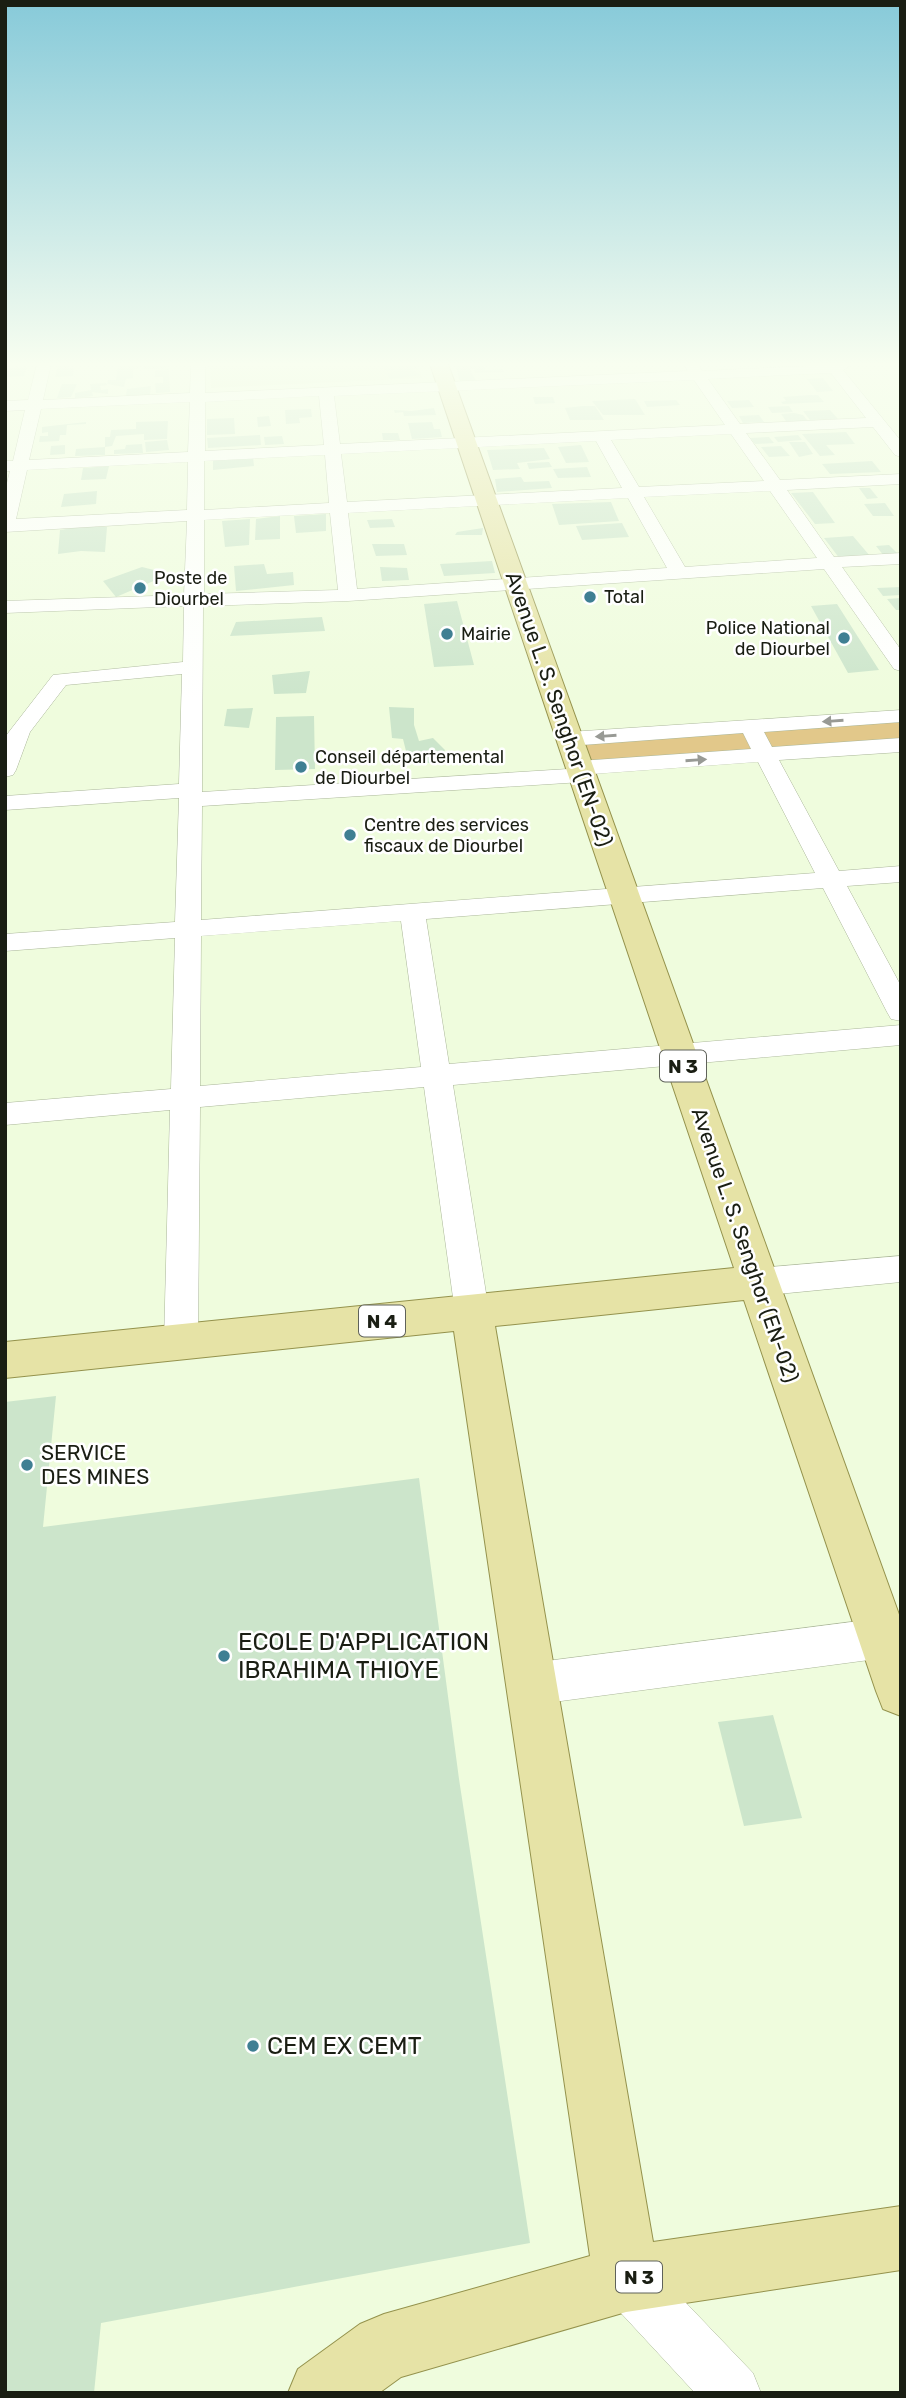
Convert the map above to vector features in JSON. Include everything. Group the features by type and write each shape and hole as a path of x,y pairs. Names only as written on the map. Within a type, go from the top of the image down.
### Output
{"main road":[{"name":"Avenue L. S. Senghor (EN-02)","path":"478,476 758,1282 892,1637 901,1691"},
{"name":"N 4","path":"5,1360 758,1282"},
{"path":"472,1312 626,2279"},
{"name":"N 3","path":"322,2393 384,2348 626,2279 901,2238"}],"street":[{"path":"12,476 5,526 901,479"},
{"path":"181,1342 196,476"},
{"path":"336,476 348,595"},
{"path":"623,476 678,571"},
{"path":"769,476 901,665"},
{"path":"5,607 348,595 901,558"},
{"path":"5,770 7,757 25,720 60,679 193,667"},
{"path":"577,760 750,726 901,716"},
{"path":"750,726 901,1012"},
{"path":"5,803 191,795 577,760 765,755 901,745"},
{"path":"5,943 901,874"},
{"path":"412,911 472,1312"},
{"path":"5,1114 901,1035"},
{"path":"758,1282 901,1269"},
{"path":"531,1684 892,1637"},
{"path":"626,2279 733,2393"}],"shaded area":[{"path":"901,722 901,740 586,761 580,744"}],"building":[{"path":"82,476 107,476 106,479 81,480"},
{"path":"557,476 591,477 558,478"},
{"path":"521,477 524,482 549,481 552,488 497,492 495,479"},
{"path":"859,488 870,488 878,498 867,499"},
{"path":"97,491 96,504 61,507 64,494"},
{"path":"813,492 835,523 815,524 791,493"},
{"path":"611,502 619,521 559,525 552,504"},
{"path":"885,503 894,516 873,516 864,504"},
{"path":"326,514 326,531 296,533 294,516"},
{"path":"280,516 280,539 255,540 256,519"},
{"path":"250,519 249,545 225,547 222,521"},
{"path":"392,519 395,527 370,528 367,520"},
{"path":"622,523 629,537 582,540 576,526"},
{"path":"85,526 107,527 105,552 58,554 60,530"},
{"path":"483,528 482,535 455,535 457,532"},
{"path":"853,536 870,556 840,559 824,538"},
{"path":"372,544 404,544 407,555 376,556"},
{"path":"889,545 899,555 884,556 876,546"},
{"path":"492,561 495,573 444,576 440,564"},
{"path":"264,564 267,574 293,572 294,585 236,591 234,566"},
{"path":"142,567 170,574 116,597 103,581"},
{"path":"380,567 407,568 409,580 382,581"},
{"path":"901,587 901,595 883,596 877,588"},
{"path":"901,598 901,610 896,610 887,599"},
{"name":"Mairie","path":"457,601 474,665 434,667 424,604"},
{"name":"Police National de Diourbel","path":"837,604 879,670 848,673 811,606"},
{"path":"322,617 325,631 230,636 236,622"},
{"path":"310,671 306,693 274,694 272,675"},
{"path":"389,707 414,708 414,725 419,741 433,738 445,750 440,762 428,763 408,759 403,739 392,738"},
{"path":"253,708 249,728 224,726 227,709"},
{"path":"314,716 315,769 275,770 276,717"},
{"name":"CEM EX CEMT","path":"56,1396 43,1527 419,1478 459,1779 530,2243 101,2323 94,2393 5,2393 5,1402"},
{"path":"773,1715 802,1818 744,1826 718,1722"}],"place":[{"name":"Poste de Diourbel","path":"140,588"},
{"name":"Total","path":"590,597"},
{"name":"Mairie","path":"447,634"},
{"name":"Police National de Diourbel","path":"844,638"},
{"name":"Conseil départemental de Diourbel","path":"301,767"},
{"name":"Centre des services fiscaux de Diourbel","path":"350,835"},
{"name":"SERVICE DES MINES","path":"27,1465"},
{"name":"ECOLE D'APPLICATION IBRAHIMA THIOYE","path":"224,1656"},
{"name":"CEM EX CEMT","path":"253,2046"}]}
